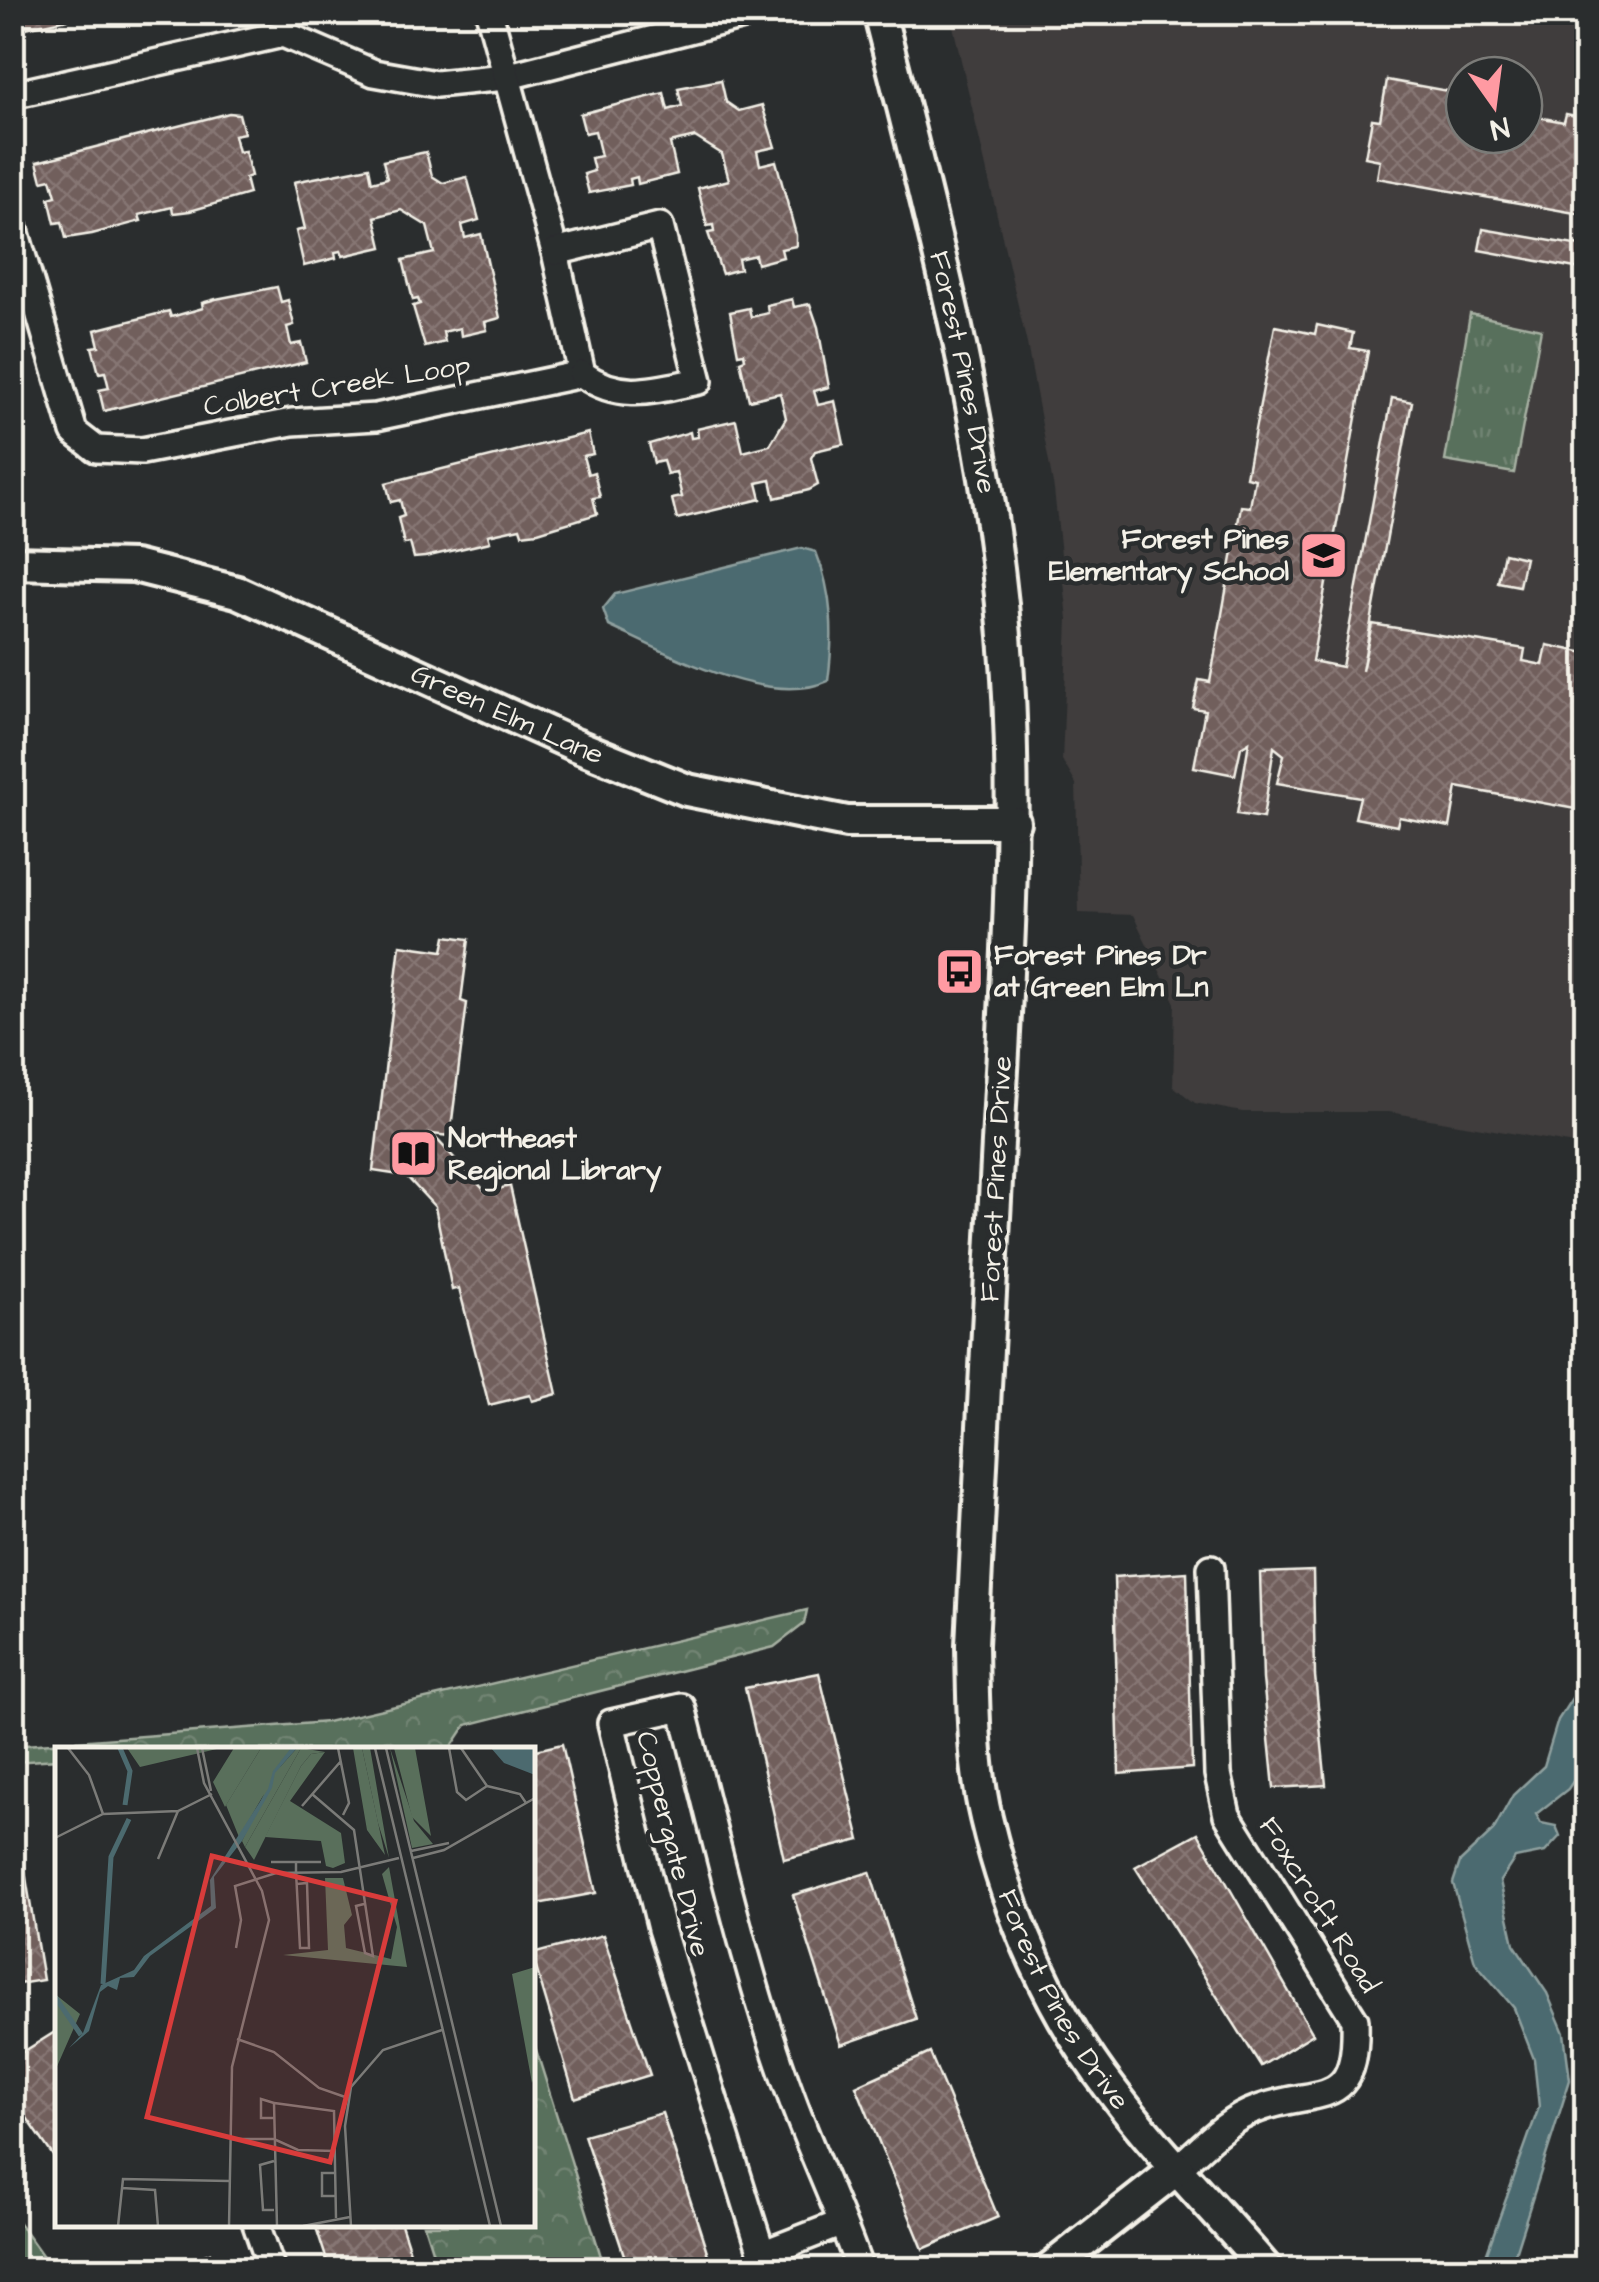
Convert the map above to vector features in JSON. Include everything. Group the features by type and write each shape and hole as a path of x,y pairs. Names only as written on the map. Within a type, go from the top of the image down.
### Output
{"street":[{"path":"489,12 554,252 582,374 605,390 634,394 699,380 660,226 554,252"},
{"path":"12,95 283,34 374,73 436,84 505,77 760,12"},
{"name":"Forest Pines Drive","path":"878,12 953,309 980,448 1005,636 1014,822 972,1645 973,1715 985,1816 1026,1943 1058,2006 1112,2092 1267,2270"},
{"name":"Colbert Creek Loop","path":"12,220 74,432 96,449 142,451 292,422 376,417 582,374"},
{"name":"Green Elm Lane","path":"12,563 134,566 238,592 576,746 686,790 846,822 1014,822"},
{"name":"Foxcroft Road","path":"1178,2168 1229,2123 1260,2108 1324,2097 1345,2078 1356,2052 1356,2020 1227,1815 1218,1774 1211,1568"},
{"name":"Coppergate Drive","path":"842,2223 762,2254 671,1962 611,1723 682,1707 738,1925 785,2078 842,2223 860,2270"},
{"path":"1048,2270 1178,2168"},
{"path":"257,2227 272,2270"}],"shaded area":[{"name":"Forest Pines Elementary School","path":"950,13 1586,13 1586,1146 1389,1112 1242,1112 1195,1103 1173,1086 1175,1003 1133,915 1079,913 1076,784 1062,760 1068,619 1054,490 1027,344"}],"green space":[{"path":"1470,314 1541,329 1514,473 1445,461"},
{"path":"807,1610 804,1624 774,1647 466,1725 451,1747 55,1747 55,1759 13,1762 13,1746 327,1722"},
{"path":"535,2046 605,2269 438,2269 425,2227 535,2227"},
{"path":"12,2213 52,2269 13,2269"}],"water":[{"path":"802,548 816,552 829,599 828,681 777,688 748,683 688,662 609,626 603,609 615,594"},
{"path":"1586,1676 1583,1766 1568,1789 1536,1814 1541,1823 1556,1826 1560,1836 1545,1852 1515,1858 1500,1881 1514,1944 1547,1993 1564,2033 1570,2080 1510,2269 1481,2269 1539,2107 1534,2059 1514,2008 1475,1962 1453,1883 1460,1862 1493,1831 1513,1795 1544,1766 1558,1720"}],"building":[{"path":"17,12 96,12 96,13 21,29"},
{"path":"721,80 726,102 739,111 762,105 775,147 757,151 760,165 776,161 796,235 796,246 781,249 783,257 757,264 755,255 738,259 740,269 722,274 708,233 714,232 713,225 707,226 698,188 729,180 722,154 695,137 670,143 677,174 638,184 637,177 630,179 631,185 589,193 584,174 594,171 591,158 601,156 595,131 585,133 580,114 664,93 668,110 682,106 678,88"},
{"path":"1387,80 1444,90 1444,155 1544,155 1544,118 1564,122 1566,114 1586,118 1586,215 1377,178 1380,160 1365,157 1372,119 1380,120"},
{"path":"229,113 239,114 244,133 234,135 238,152 245,151 251,176 245,178 249,194 190,211 173,213 172,207 139,215 141,221 66,238 62,222 55,223 49,198 56,196 51,179 42,181 37,162"},
{"path":"426,152 432,176 443,183 467,177 479,220 462,225 465,238 481,234 500,318 485,322 487,330 461,336 460,328 443,332 445,342 425,347 413,306 420,304 418,299 413,300 403,260 434,253 427,226 401,210 375,217 382,247 343,256 341,251 335,252 336,258 304,266 296,231 305,229 294,182 369,167 372,182 387,178 383,161"},
{"path":"1483,229 1586,247 1586,270 1479,250"},
{"path":"277,287 281,302 288,300 294,325 287,327 291,345 301,343 306,362 104,411 99,390 109,388 105,372 99,373 92,347 99,346 95,330 169,311 171,317 203,308 202,303 216,299"},
{"path":"792,299 794,307 810,304 829,387 814,391 818,405 835,401 844,444 815,451 811,458 818,485 809,490 775,498 771,480 757,483 761,499 677,519 672,499 682,497 676,472 667,474 663,461 654,463 649,444 690,432 691,438 698,437 697,429 736,420 743,452 770,445 786,418 780,393 749,400 740,361 745,359 744,353 738,354 730,312 749,308 751,317 768,313 767,305"},
{"path":"1317,325 1353,333 1350,348 1368,351 1312,661 1342,667 1392,398 1412,402 1362,671 1372,624 1525,649 1523,661 1543,665 1547,645 1586,653 1582,714 1586,715 1586,811 1457,787 1450,827 1399,817 1397,826 1355,818 1360,797 1277,783 1284,755 1274,747 1263,818 1237,814 1249,742 1241,747 1235,775 1194,767 1205,710 1193,708 1199,680 1210,682 1241,506 1250,507 1255,479 1246,477 1275,326 1315,334"},
{"path":"588,433 593,454 583,456 588,474 594,472 600,497 593,498 597,514 538,532 522,534 520,528 488,535 490,542 425,557 414,558 410,543 404,544 398,518 404,516 400,500 391,502 386,483"},
{"path":"1504,553 1525,558 1519,586 1498,582"},
{"name":"Northeast Regional Library","path":"446,936 469,939 461,1001 467,1003 450,1136 432,1134 486,1192 510,1186 557,1394 532,1401 530,1395 489,1405 459,1288 452,1290 435,1207 406,1176 373,1171 400,945 443,951"},
{"path":"1313,1571 1315,1676 1326,1785 1274,1788 1263,1679 1260,1573"},
{"path":"1187,1572 1192,1768 1119,1774 1114,1577"},
{"path":"819,1673 860,1840 784,1859 745,1688"},
{"path":"562,1744 596,1893 535,1904 535,1750"},
{"path":"12,1793 43,1980 12,1985"},
{"path":"1198,1833 1313,2034 1261,2066 1135,1867"},
{"path":"870,1872 916,2019 841,2045 793,1895"},
{"path":"603,1935 650,2075 575,2098 535,1953"},
{"path":"55,2032 55,2159 12,2096 12,2059"},
{"path":"930,2053 998,2217 923,2249 856,2086"},
{"path":"662,2113 713,2270 629,2270 584,2135"},
{"path":"316,2227 402,2227 416,2270 330,2270"},
{"path":"210,2253 215,2270 165,2270"}],"place":[{"name":"Forest Pines Elementary School","path":"1324,555"},
{"name":"Forest Pines Dr at Green Elm Ln","path":"959,971"},
{"name":"Northeast Regional Library","path":"413,1154"}]}
